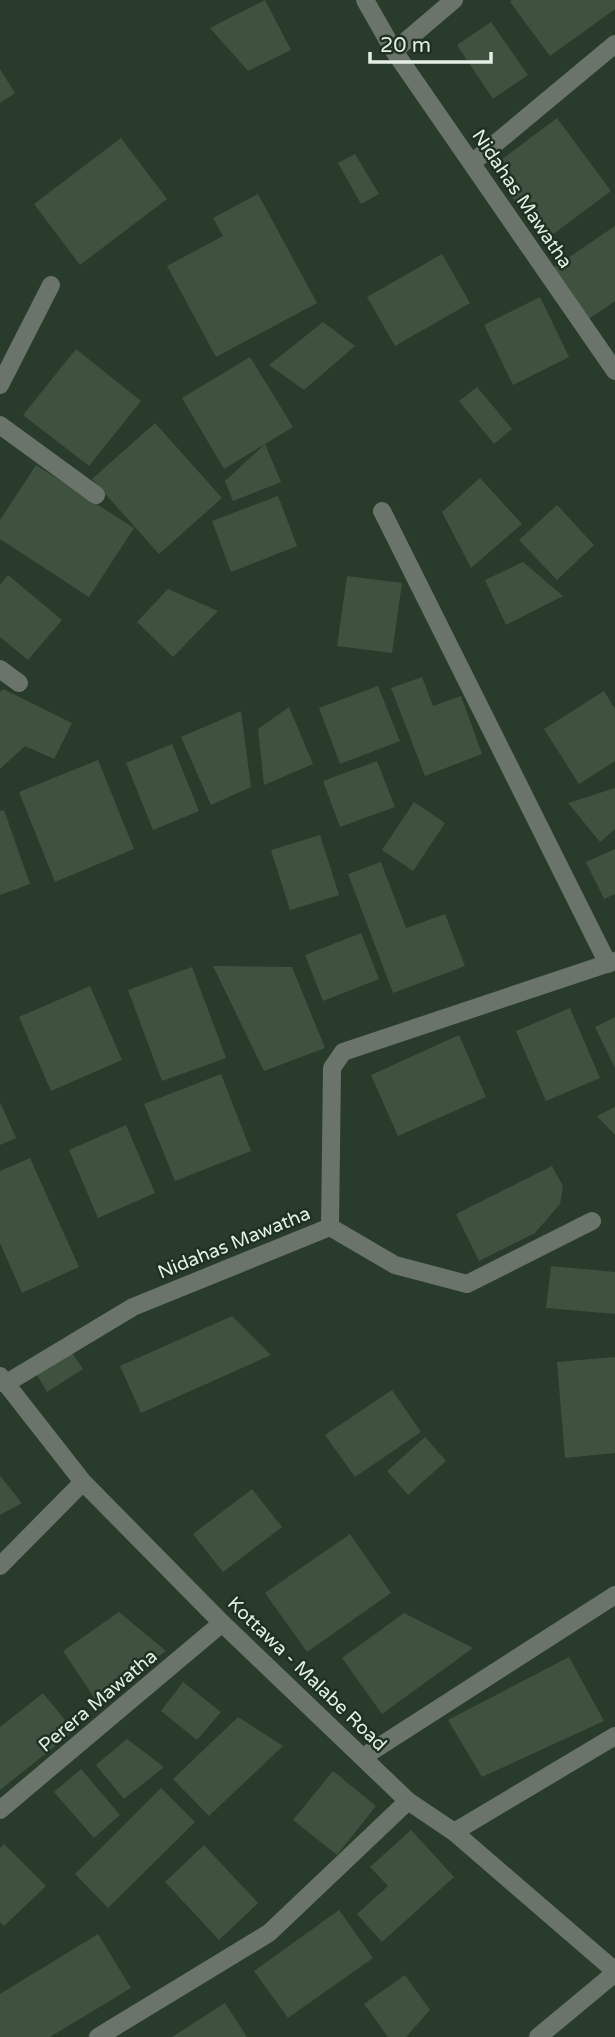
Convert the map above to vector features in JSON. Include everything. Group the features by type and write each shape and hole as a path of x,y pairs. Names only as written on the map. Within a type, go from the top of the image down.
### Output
{"street":[{"name":"Nidahas Mawatha","path":"365,0 394,51 615,371"},
{"path":"394,51 454,0"},
{"path":"472,163 615,44"},
{"path":"0,385 51,285"},
{"path":"0,425 96,495"},
{"path":"382,511 612,962"},
{"path":"0,669 19,683"},
{"name":"Nidahas Mawatha","path":"2,1380 132,1307 330,1227 332,1068 343,1052 612,962"},
{"path":"330,1227 395,1265 467,1284 592,1221"},
{"name":"Kottawa - Malabe Road","path":"2,1380 83,1482 222,1623 408,1801 454,1832 615,1972"},
{"path":"0,1566 83,1482"},
{"path":"363,1757 615,1595"},
{"name":"Perera Mawatha","path":"0,1810 222,1623"},
{"path":"454,1832 615,1736"},
{"path":"98,2037 270,1933 408,1801"},
{"path":"538,2037 615,1972"}],"building":[{"path":"265,0 291,50 248,71 210,28"},
{"path":"615,0 615,9 550,56 510,2"},
{"path":"491,22 528,75 493,99 457,45"},
{"path":"0,69 15,93 0,103"},
{"path":"557,118 611,191 544,241 509,193 519,185 501,160"},
{"path":"121,138 167,199 80,265 34,204"},
{"path":"355,154 379,194 361,204 338,163"},
{"path":"258,194 317,303 216,357 167,266 223,236 213,218"},
{"path":"615,226 615,301 586,321 550,270"},
{"path":"442,254 470,303 395,346 367,297"},
{"path":"540,297 569,357 513,385 484,325"},
{"path":"323,322 355,346 304,390 269,365"},
{"path":"76,349 141,401 89,466 23,415"},
{"path":"250,357 293,427 224,469 182,398"},
{"path":"477,387 512,429 494,444 459,401"},
{"path":"155,423 222,498 159,554 92,479"},
{"path":"265,444 281,482 233,501 225,481"},
{"path":"36,465 134,528 89,597 0,539 0,520"},
{"path":"480,478 522,524 471,568 442,512"},
{"path":"278,496 297,546 231,572 212,521"},
{"path":"557,505 594,545 557,580 519,540"},
{"path":"523,562 563,596 506,625 485,580"},
{"path":"8,575 62,620 28,660 0,637 0,585"},
{"path":"347,576 402,583 392,653 337,646"},
{"path":"168,589 218,611 173,657 137,622"},
{"path":"422,677 433,706 461,696 482,754 425,776 391,688"},
{"path":"378,686 400,741 340,764 319,708"},
{"path":"3,689 72,723 54,759 25,746 0,769 0,692"},
{"path":"604,691 615,709 615,761 579,784 544,729"},
{"path":"289,707 313,764 264,785 258,729"},
{"path":"241,711 251,787 211,805 181,737"},
{"path":"172,744 199,811 153,830 126,763"},
{"path":"98,760 134,849 55,882 19,792"},
{"path":"377,761 395,807 340,827 323,781"},
{"path":"615,788 615,829 600,842 568,803"},
{"path":"414,802 445,823 413,871 382,850"},
{"path":"4,810 30,884 0,895 0,811"},
{"path":"320,835 339,895 290,910 271,850"},
{"path":"615,849 615,894 604,899 586,862"},
{"path":"381,862 406,928 445,914 465,966 393,993 348,874"},
{"path":"361,933 379,979 323,1001 305,955"},
{"path":"213,966 292,967 325,1048 264,1071"},
{"path":"192,967 226,1058 162,1081 128,990"},
{"path":"90,986 122,1060 51,1091 19,1017"},
{"path":"570,1008 600,1078 546,1101 516,1031"},
{"path":"615,1017 615,1068 595,1027"},
{"path":"459,1035 486,1097 398,1136 371,1075"},
{"path":"221,1074 251,1151 175,1181 144,1104"},
{"path":"0,1102 16,1138 0,1145"},
{"path":"615,1107 615,1135 597,1116"},
{"path":"126,1125 155,1193 98,1218 69,1150"},
{"path":"30,1158 79,1267 22,1293 0,1243 0,1171"},
{"path":"552,1166 563,1186 560,1204 535,1233 479,1261 456,1214"},
{"path":"551,1266 615,1272 615,1314 546,1308"},
{"path":"232,1316 271,1355 141,1413 120,1366"},
{"path":"72,1353 83,1369 47,1392 37,1375"},
{"path":"615,1357 615,1453 565,1458 557,1362"},
{"path":"392,1390 421,1432 355,1477 325,1435"},
{"path":"425,1437 446,1461 408,1495 387,1471"},
{"path":"0,1476 22,1503 0,1515"},
{"path":"252,1489 282,1527 223,1572 193,1534"},
{"path":"350,1534 391,1593 307,1652 265,1593"},
{"path":"119,1612 166,1651 95,1699 63,1651"},
{"path":"404,1613 473,1648 382,1714 342,1658"},
{"path":"569,1657 604,1721 482,1777 448,1720"},
{"path":"183,1682 221,1712 197,1740 161,1711"},
{"path":"43,1693 74,1731 0,1790 0,1727"},
{"path":"238,1717 283,1746 209,1816 173,1779"},
{"path":"127,1739 164,1767 124,1799 96,1765"},
{"path":"81,1769 120,1815 94,1838 54,1792"},
{"path":"333,1771 376,1806 337,1855 293,1820"},
{"path":"161,1788 195,1822 108,1908 75,1874"},
{"path":"411,1830 454,1877 382,1942 357,1914 388,1886 370,1867"},
{"path":"4,1844 46,1886 4,1926 0,1922 0,1848"},
{"path":"204,1845 258,1903 219,1940 165,1882"},
{"path":"339,1910 373,1958 288,2018 254,1971"},
{"path":"98,1934 131,1988 50,2037 0,2037 0,1994"},
{"path":"405,1975 430,2010 406,2037 388,2037 364,2004"},
{"path":"225,2003 247,2037 172,2037"}]}
